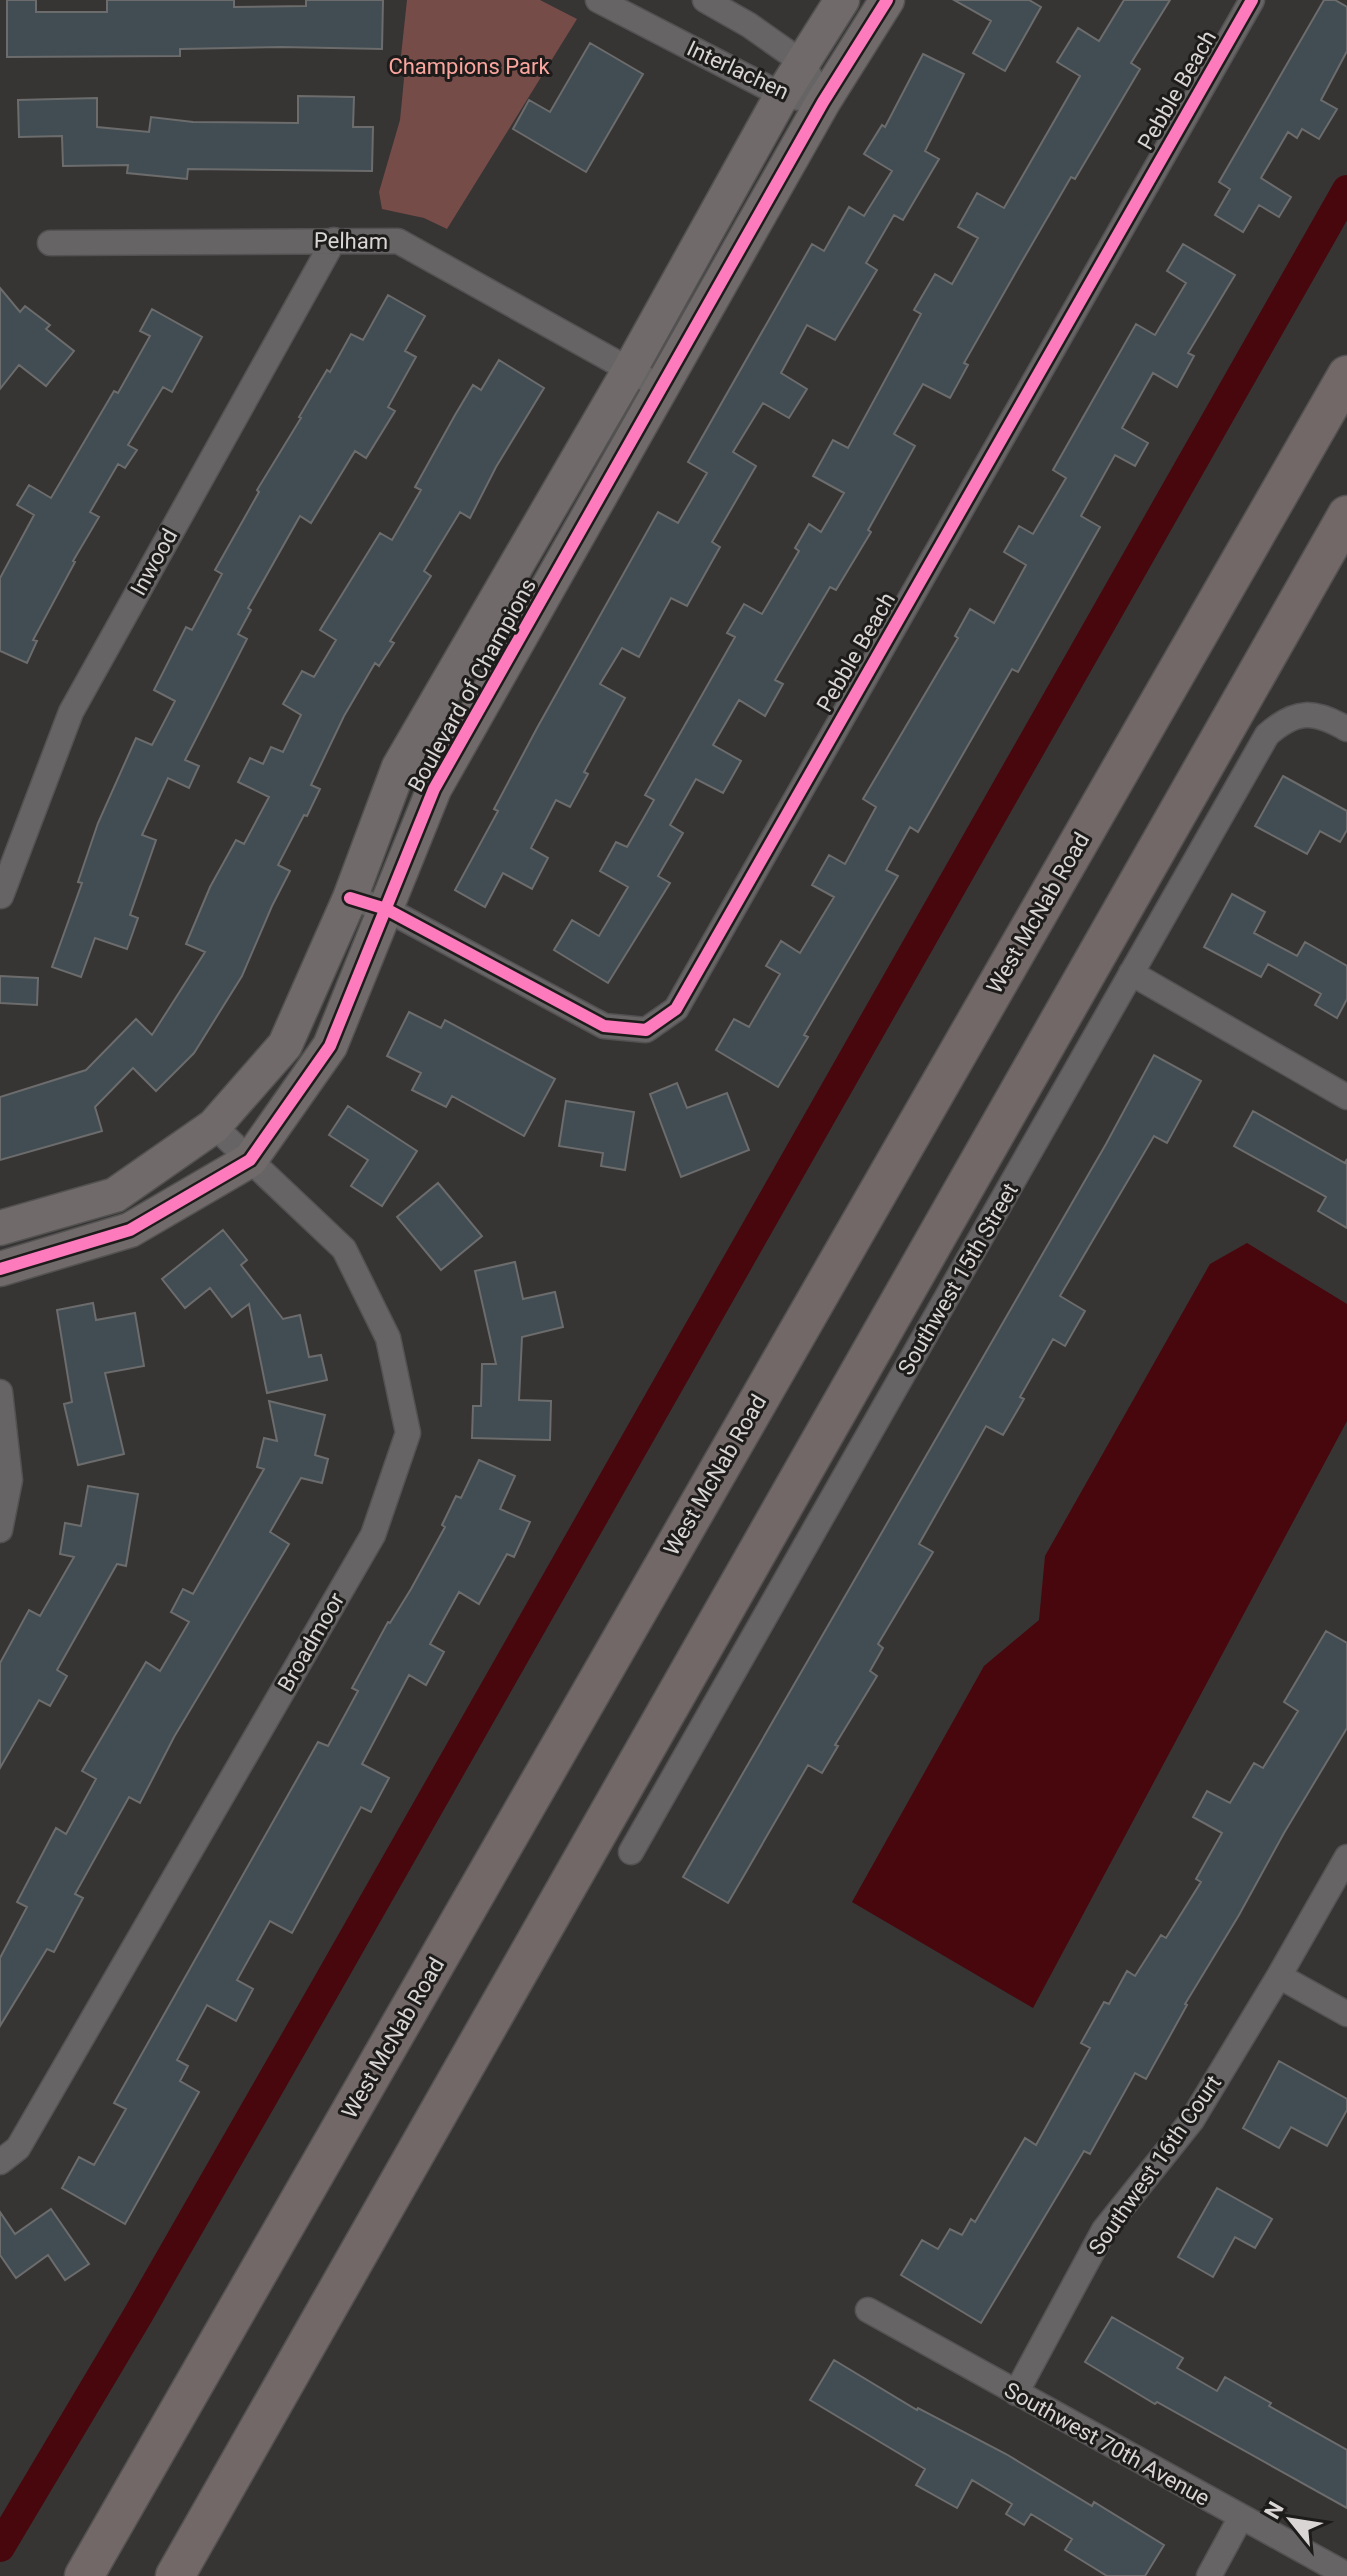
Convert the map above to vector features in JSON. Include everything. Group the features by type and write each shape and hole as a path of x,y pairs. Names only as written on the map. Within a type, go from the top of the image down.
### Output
{"main road":[{"name":"West McNab Road","path":"84,2576 1347,375"},
{"path":"175,2576 1347,515"}],"street":[{"name":"Interlachen","path":"598,0 782,95 823,102"},
{"name":"Interlachen","path":"705,0 749,25 803,63 823,102"},
{"name":"Boulevard of Champions","path":"0,1228 115,1195 214,1126 285,1045 350,898 399,767 629,371 782,95 842,0"},
{"name":"Boulevard of Champions","path":"0,1269 130,1230 250,1160 330,1046 434,789 823,102 887,0"},
{"name":"Pebble Beach","path":"350,898 386,909 604,1026 646,1030 676,1009 1252,0"},
{"name":"Inwood","path":"1,896 71,712 334,240"},
{"name":"Pelham","path":"50,243 398,241 662,388"},
{"name":"Southwest 15th Street","path":"631,1852 1267,735 1281,722 1295,715 1331,720 1347,729"},
{"path":"1131,973 1347,1097"},
{"name":"Broadmoor","path":"0,2162 18,2148 373,1535 408,1433 388,1338 344,1249 214,1126"},
{"path":"0,1392 10,1480 0,1530"},
{"name":"Southwest 16th Court","path":"1016,2393 1104,2230 1192,2120 1347,1857"},
{"path":"1279,1976 1347,2014"},
{"name":"Southwest 70th Avenue","path":"868,2310 1347,2575"},
{"path":"1209,2576 1241,2517"}],"green space":[{"name":"Champions Park","path":"407,0 540,0 577,19 447,229 424,218 382,209 379,192 400,120 404,79 401,56"}],"shaded area":[{"path":"1247,1243 1347,1304 1347,1421 1033,2008 852,1902 984,1666 1039,1620 1045,1556 1210,1264"}],"building":[{"path":"7,0 36,0 36,12 107,12 107,0 234,0 234,7 306,6 306,0 383,0 382,49 180,49 180,56 7,57"},
{"path":"954,0 1029,0 1041,7 1005,71 973,53 991,21"},
{"path":"1124,0 1170,0 1131,63 1140,69 1021,263 964,363 968,365 950,398 923,384 894,434 915,446 868,530 871,532 836,590 830,587 775,680 783,684 765,716 739,700 713,745 741,761 723,793 696,779 670,825 683,833 658,876 670,883 608,983 554,950 572,920 599,936 628,887 600,871 616,842 627,847 654,800 645,795 735,637 727,633 744,604 762,614 799,551 795,548 809,524 821,532 844,493 813,476 833,440 848,448 921,314 914,310 935,274 952,284 978,238 958,227 977,193 1004,208 1080,76 1057,62 1078,28 1099,41"},
{"path":"1324,0 1335,0 1347,7 1347,51 1321,100 1337,109 1319,139 1302,129 1297,138 1288,132 1261,178 1291,197 1279,217 1259,205 1243,232 1215,215 1230,189 1219,182"},
{"path":"590,43 643,74 586,172 513,129 529,100 550,112"},
{"path":"923,54 964,74 925,151 939,159 903,220 894,215 866,263 877,270 835,340 807,325 781,373 807,389 789,418 763,403 733,452 756,466 712,542 720,547 687,606 671,598 639,657 622,648 600,684 625,698 584,772 588,774 570,807 556,800 531,848 548,858 532,889 503,873 485,907 455,890 498,811 494,809 658,512 678,523 707,473 688,462 812,244 824,251 849,207 864,216 892,171 864,154 882,125 885,127"},
{"path":"298,96 354,97 353,127 373,127 372,171 188,169 187,179 127,173 128,165 63,166 62,136 19,137 18,100 97,98 97,127 149,132 151,117 193,122 298,123"},
{"path":"1183,244 1235,275 1188,353 1194,356 1177,387 1153,373 1122,428 1148,443 1135,466 1115,455 1081,516 1100,527 1018,672 1012,669 918,832 910,827 886,870 898,876 804,1035 808,1037 778,1087 716,1050 734,1019 749,1027 780,974 766,966 781,941 800,953 834,897 812,885 829,855 845,864 876,807 863,799 958,638 955,636 970,609 994,623 1026,565 1004,552 1019,526 1033,534 1066,478 1053,470 1136,324 1155,335 1186,283 1167,271"},
{"path":"0,288 20,312 25,306 50,325 46,329 74,351 46,386 19,365 0,389"},
{"path":"388,295 425,316 405,351 416,357 388,407 395,411 366,458 355,451 311,523 300,516 248,608 251,610 238,634 247,639 185,760 199,766 189,788 168,778 142,835 156,840 130,915 138,918 127,949 95,938 81,977 52,967 82,883 78,882 98,823 136,738 152,745 175,701 154,690 186,627 192,630 222,574 215,570 299,417 351,334 363,340"},
{"path":"152,309 202,337 172,392 163,387 128,445 137,450 125,468 118,464 90,512 99,517 33,640 37,641 27,663 0,651 0,578 34,515 17,505 29,485 51,498 114,391 118,393 150,336 140,331"},
{"path":"499,360 544,388 496,467 470,518 460,512 424,571 431,576 390,641 394,643 379,666 375,663 344,716 311,785 320,789 278,865 290,871 242,976 194,1053 156,1091 133,1068 95,1107 102,1131 0,1160 0,1097 86,1070 136,1019 152,1035 205,952 186,944 210,887 236,840 244,844 269,797 238,782 250,758 263,764 271,747 283,752 301,715 283,704 302,671 314,677 336,640 320,630 380,533 392,540 421,490 415,487 455,415 473,385 481,390"},
{"path":"1283,776 1347,811 1347,830 1340,842 1320,831 1307,854 1255,826"},
{"path":"1232,894 1265,912 1254,933 1297,956 1305,942 1347,966 1347,999 1337,1018 1315,1005 1321,994 1268,964 1261,977 1204,947"},
{"path":"0,976 38,978 37,1005 0,1003"},
{"path":"409,1012 441,1028 445,1020 555,1079 524,1136 452,1096 446,1107 412,1090 421,1073 387,1056"},
{"path":"1154,1055 1201,1081 1167,1143 1154,1136 1060,1296 1085,1311 1065,1346 1053,1339 1020,1397 1024,1399 1003,1435 986,1426 919,1544 933,1552 878,1644 883,1648 870,1671 877,1676 835,1745 838,1746 822,1773 808,1765 728,1903 683,1877 1106,1144"},
{"path":"677,1083 687,1108 727,1093 749,1150 681,1177 650,1094"},
{"path":"566,1101 634,1112 625,1170 601,1166 603,1153 559,1146"},
{"path":"348,1106 417,1151 382,1206 351,1186 368,1160 329,1135"},
{"path":"1253,1111 1345,1163 1347,1159 1347,1228 1318,1211 1326,1197 1234,1146"},
{"path":"438,1183 482,1236 441,1270 397,1217"},
{"path":"223,1230 247,1260 241,1265 283,1319 300,1315 309,1357 321,1355 327,1380 267,1393 249,1304 232,1317 210,1288 185,1308 162,1279"},
{"path":"515,1262 523,1299 555,1292 563,1327 522,1337 519,1400 551,1401 550,1440 472,1438 473,1406 481,1406 482,1364 496,1364 475,1271"},
{"path":"93,1303 96,1320 135,1313 144,1366 105,1373 124,1454 78,1465 64,1404 72,1402 57,1310"},
{"path":"269,1401 325,1415 315,1455 328,1459 322,1483 301,1478 270,1532 289,1544 174,1737 140,1803 129,1797 75,1894 83,1898 54,1952 47,1949 0,2026 0,1958 27,1907 17,1902 56,1828 66,1834 96,1779 82,1771 146,1662 160,1671 189,1622 171,1612 183,1589 193,1594 264,1469 257,1467 264,1438 277,1441"},
{"path":"479,1460 515,1476 500,1509 530,1522 514,1557 507,1554 479,1604 459,1592 430,1644 444,1652 426,1685 409,1675 362,1764 389,1778 371,1812 361,1807 292,1933 270,1921 237,1980 253,1989 236,2021 207,2005 177,2060 188,2066 180,2081 199,2092 125,2224 62,2188 79,2157 94,2165 126,2109 114,2103 318,1742 328,1746 358,1691 352,1688 388,1622 411,1589 445,1527 442,1525 456,1496 461,1498"},
{"path":"88,1486 138,1494 126,1566 117,1564 57,1670 67,1676 50,1706 39,1700 0,1768 0,1663 29,1610 40,1616 74,1557 60,1554 65,1523 81,1526"},
{"path":"1326,1631 1347,1643 1347,1728 1185,2004 1146,2079 1135,2073 1090,2154 1084,2151 981,2323 901,2275 922,2240 938,2249 950,2229 962,2235 971,2219 975,2222 1025,2138 1036,2145 1090,2048 1081,2043 1104,2002 1109,2004 1127,1971 1135,1976 1161,1935 1166,1938 1201,1882 1196,1879 1222,1833 1193,1817 1207,1791 1230,1803 1254,1763 1263,1768 1298,1711 1284,1702"},
{"path":"1279,2061 1347,2099 1347,2110 1327,2146 1291,2127 1279,2148 1243,2128"},
{"path":"1217,2188 1272,2219 1255,2248 1235,2237 1213,2277 1178,2257"},
{"path":"51,2209 89,2264 65,2280 48,2255 16,2278 0,2255 0,2212 15,2234"},
{"path":"1112,2317 1183,2358 1177,2368 1217,2391 1225,2377 1347,2450 1347,2508 1157,2402 1155,2404 1085,2362"},
{"path":"834,2360 917,2410 1006,2454 1092,2506 1094,2502 1164,2545 1145,2576 1107,2576 1065,2550 1072,2539 1031,2514 1024,2525 1006,2514 1012,2504 972,2480 957,2508 916,2485 925,2469 810,2400"}],"waterway":[{"path":"0,2547 138,2315 331,1978 1347,190"}],"cycle path":[{"path":"0,1269 130,1230 250,1160 330,1046 434,789 823,102 887,0"},
{"path":"350,898 386,909 604,1026 646,1030 676,1009 1252,0"}]}
